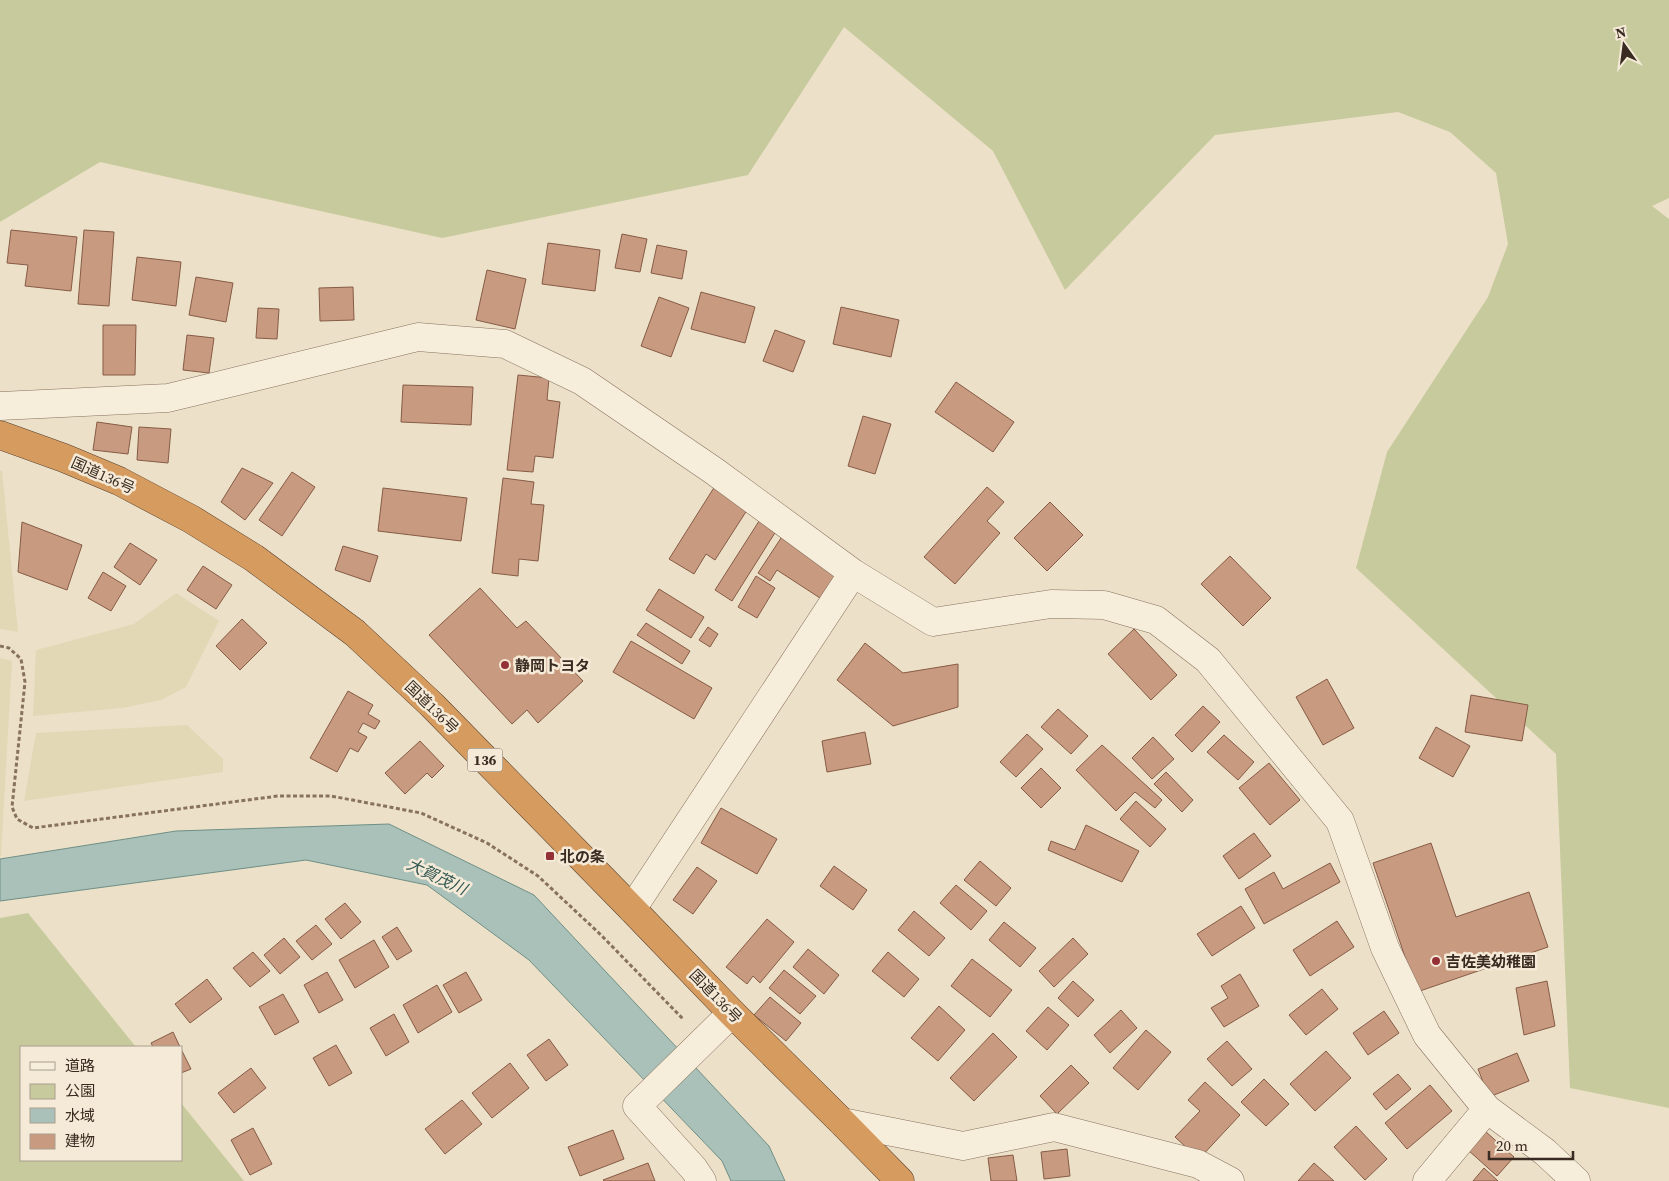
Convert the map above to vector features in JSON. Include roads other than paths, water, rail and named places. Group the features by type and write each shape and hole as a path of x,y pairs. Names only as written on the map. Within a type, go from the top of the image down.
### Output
{"highway":[{"name":"国道136号","path":"0,435 64,458 119,481 191,519 254,558 355,632 432,705 732,1013 900,1181"}],"street":[{"path":"0,406 168,398 418,337 505,344 582,380 714,471 852,572 933,622 1051,604 1104,605 1156,620 1208,660 1340,822 1385,948 1427,1035 1487,1109 1546,1152 1576,1181"},
{"path":"632,909 852,572"},
{"path":"702,1181 694,1169 637,1106 732,1013"},
{"path":"1427,1181 1487,1109"},
{"path":"842,1122 963,1146 1054,1127 1198,1164 1230,1181"}],"water":[{"name":"大賀茂川","path":"389,824 534,895 769,1146 785,1181 731,1181 722,1161 529,960 427,885 306,860 0,901 0,859 176,831"}],"place":[{"name":"静岡トヨタ","path":"505,665"},
{"name":"北の条","path":"550,856"},
{"name":"吉佐美幼稚園","path":"1436,961"}]}
